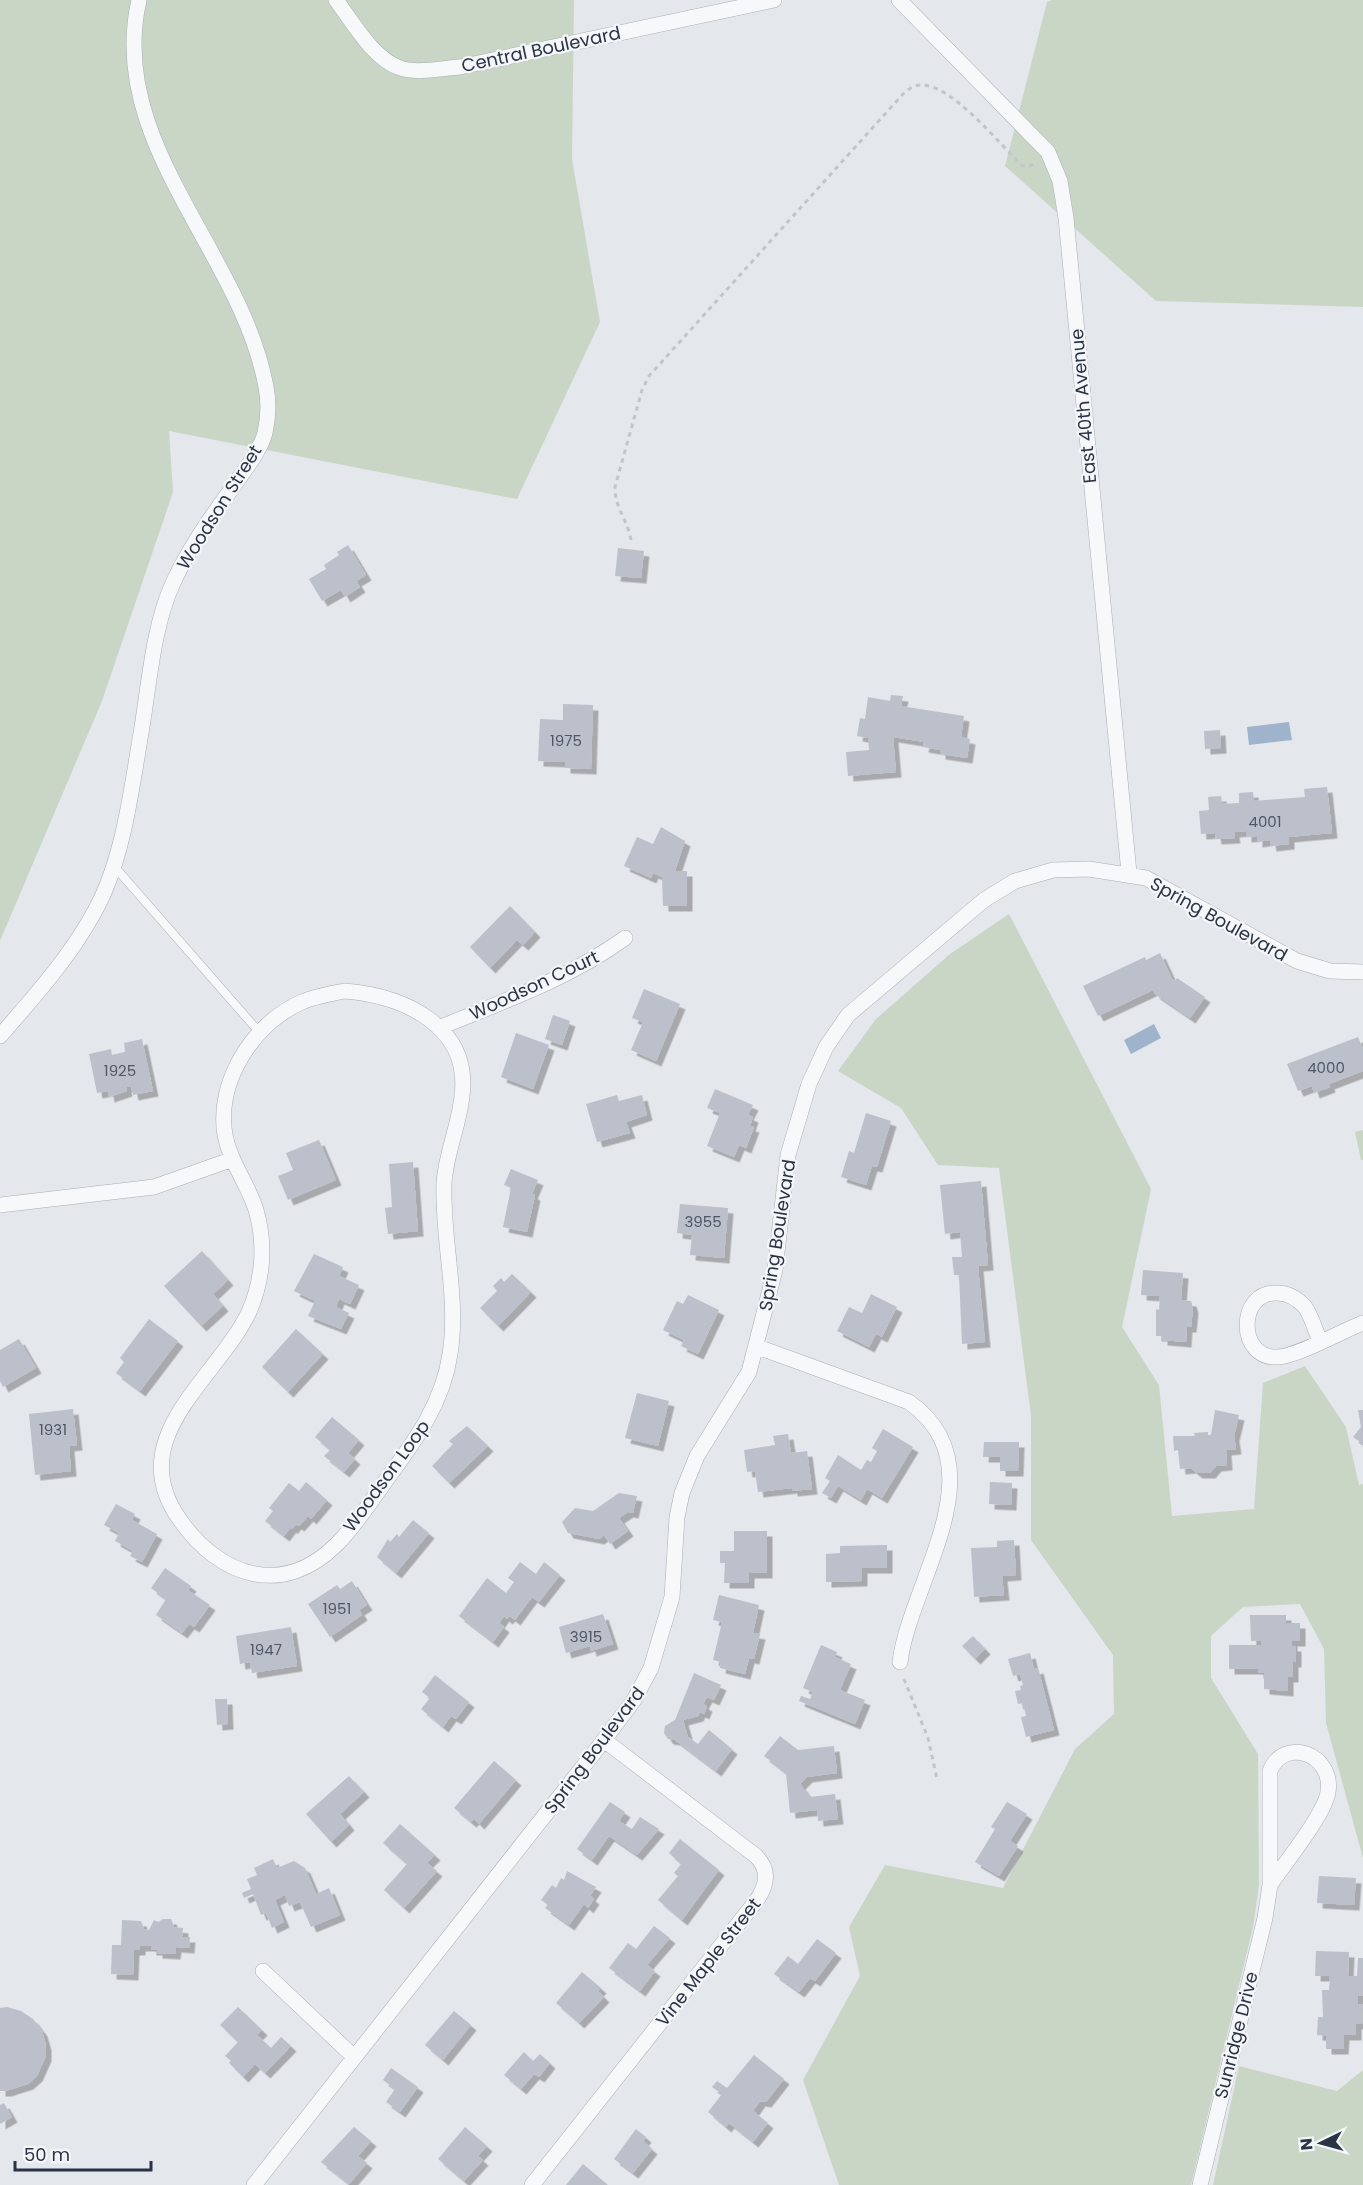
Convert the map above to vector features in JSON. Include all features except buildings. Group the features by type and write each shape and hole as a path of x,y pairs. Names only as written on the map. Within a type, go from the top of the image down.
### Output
{"street":[{"name":"Woodson Street","path":"0,1036 75,941 101,900 114,866 135,767 160,626 171,587 184,559 255,455 264,434 268,413 267,391 262,367 234,292 153,141 143,111 137,86 134,49 139,0"},
{"name":"Central Boulevard","path":"336,0 386,60 400,68 417,70 460,67 774,0"},
{"name":"East 40th Avenue","path":"904,2 1049,154 1060,181 1066,218 1129,873"},
{"name":"Spring Boulevard","path":"254,2185 604,1740 634,1700 651,1668 665,1627 673,1590 677,1517 688,1474 711,1432 739,1391 758,1347 775,1270 789,1155 809,1083 826,1047 848,1015 974,909 1015,881 1053,870 1089,869 1129,873 1146,878 1297,962 1330,971 1363,972"},
{"name":"Woodson Court","path":"441,1027 547,983 607,951 625,938"},
{"name":"Woodson Loop","path":"345,992 386,996 441,1027 460,1059 463,1077 462,1096 447,1158 444,1182 451,1292 451,1352 442,1390 421,1433 336,1545 304,1568 269,1576 234,1569 206,1552 177,1517 161,1480 162,1447 177,1416 247,1315 261,1281 262,1245 256,1211 233,1159 224,1125 227,1090 239,1063 260,1033 280,1015 299,1003 345,992"},
{"path":"0,1205 154,1187 233,1159"},
{"path":"1320,1341 1304,1306 1288,1295 1265,1295 1250,1309 1247,1333 1249,1341 1258,1352 1279,1357 1320,1341 1363,1323"},
{"path":"758,1347 909,1402 927,1418 943,1445 950,1482 946,1517 907,1623 900,1662"},
{"name":"Vine Maple Street","path":"532,2185 757,1900 765,1884 765,1867 756,1856 604,1740"},
{"name":"Sunridge Drive","path":"1200,2185 1263,1930 1269,1885 1270,1771 1284,1756 1298,1753 1312,1756 1324,1766 1327,1774 1326,1799 1269,1885"},
{"path":"263,1971 354,2057"}],"lane":[{"path":"114,866 123,873 260,1033"}],"path":[{"path":"631,540 629,526 617,503 615,487 642,390 649,376 903,94 918,85 929,86 945,94 987,128 1026,167 1049,154"},
{"path":"900,1662 928,1738 937,1779"}],"green space":[{"path":"0,0 574,0 572,159 600,322 517,499 169,431 173,492 102,701 0,941"},
{"path":"1052,0 1363,0 1363,307 1156,301 1005,166 1047,2"},
{"path":"1009,914 1151,1189 1122,1327 1159,1385 1172,1516 1254,1509 1263,1383 1305,1366 1346,1427 1359,1485 1363,1484 1363,1858 1326,1723 1324,1649 1300,1604 1243,1607 1211,1636 1211,1678 1258,1754 1259,1885 1253,1927 1191,2185 839,2185 803,2080 860,1976 849,1927 885,1865 1003,1888 1075,1749 1114,1714 1113,1655 1031,1540 1031,1416 999,1168 938,1165 901,1108 838,1071 876,1019 950,954"},
{"path":"1363,1130 1363,1160 1361,1160 1355,1132"},
{"path":"1239,2066 1337,2091 1363,2070 1363,2185 1213,2185"}],"water":[{"path":"1289,722 1292,740 1249,745 1247,727"},
{"path":"1154,1024 1161,1038 1131,1054 1124,1040"}]}
